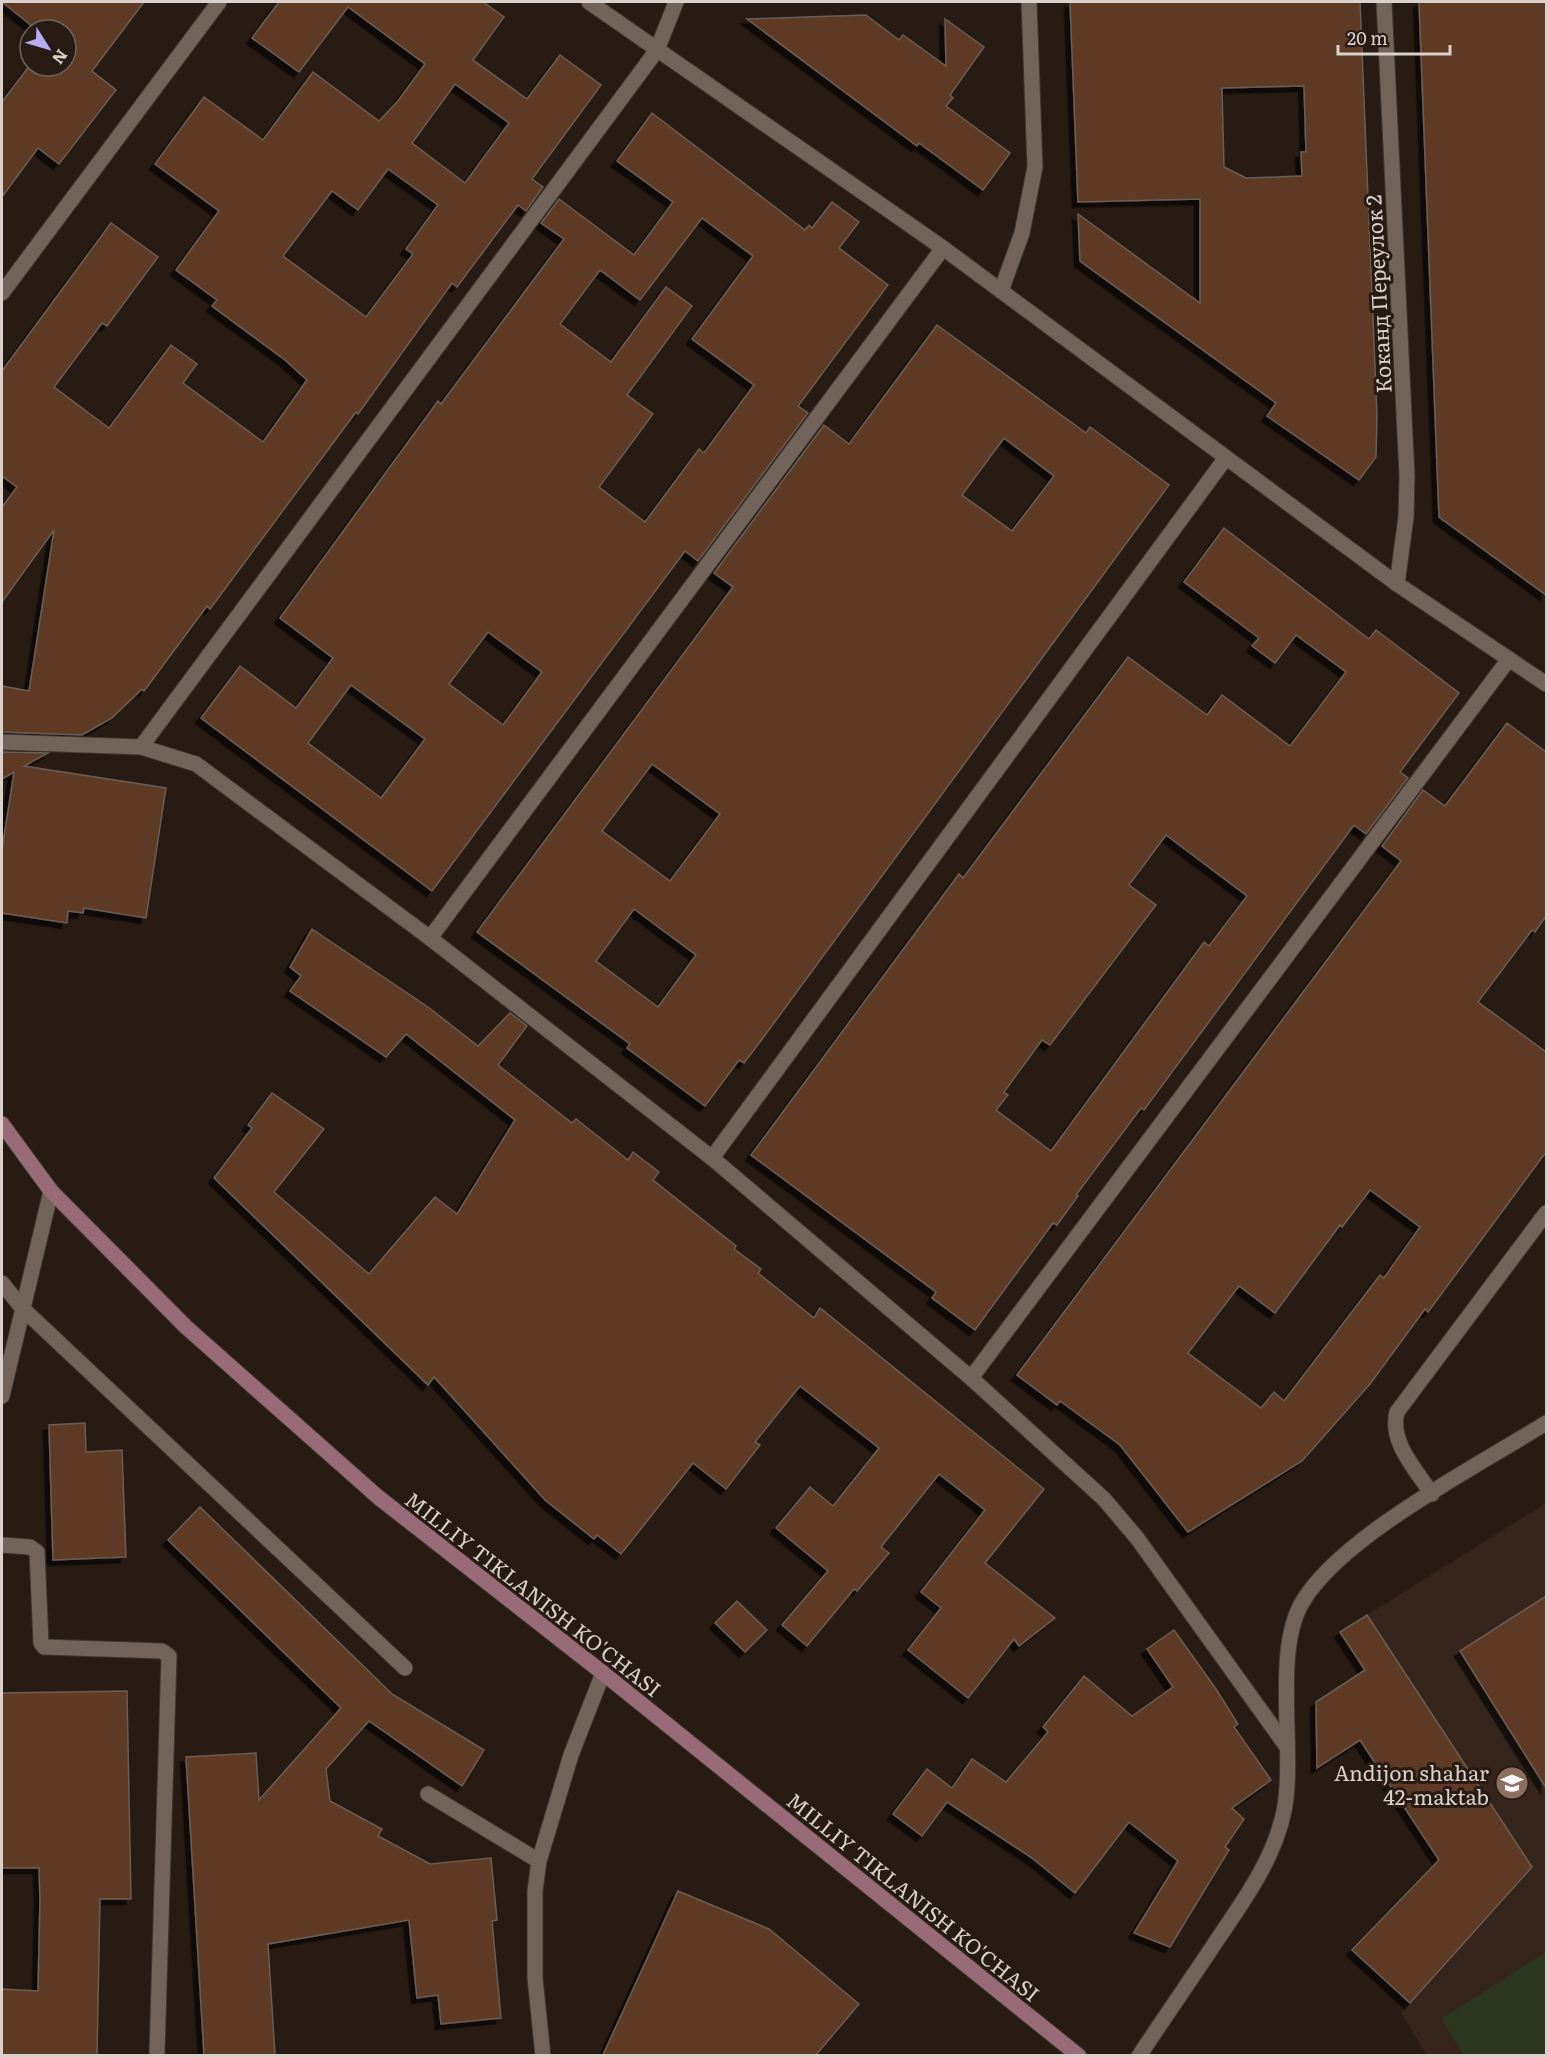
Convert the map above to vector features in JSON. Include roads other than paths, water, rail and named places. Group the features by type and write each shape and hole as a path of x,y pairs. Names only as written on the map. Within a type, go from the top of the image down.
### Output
{"main road":[{"name":"MILLIY TIKLANISH KO'CHASI","path":"2,1124 51,1191 186,1327 378,1497 603,1673 1079,2055"}],"street":[{"path":"2,293 219,2"},
{"path":"589,2 943,248 1225,459 1397,584 1546,684"},
{"path":"141,747 657,50 676,2"},
{"path":"1001,291 1022,233 1035,167 1029,2"},
{"name":"Коканд Πереулок 2","path":"1383,2 1407,476 1406,517 1397,584"},
{"path":"430,938 943,248"},
{"path":"712,1158 1225,459"},
{"path":"971,1378 1509,659"},
{"path":"2,742 141,747 196,764 213,774 430,938 712,1158 971,1378 1104,1499 1137,1538 1287,1748"},
{"path":"2,1396 51,1191"},
{"path":"1432,1494 1395,1437 1394,1425 1397,1412 1546,1213"},
{"path":"2,1283 23,1309 405,1668"},
{"path":"1139,2055 1250,1891 1271,1850 1284,1811 1288,1638 1302,1602 1332,1566 1383,1526 1546,1424"},
{"path":"2,1545 30,1547 37,1552 40,1638 44,1647 162,1651 169,1656 157,2052"},
{"path":"543,2055 535,1978 535,1891 539,1861 571,1755 603,1673"},
{"path":"428,1794 539,1861"}],"place":[{"name":"Andijon shahar 42-maktab","path":"1512,1783"}]}
